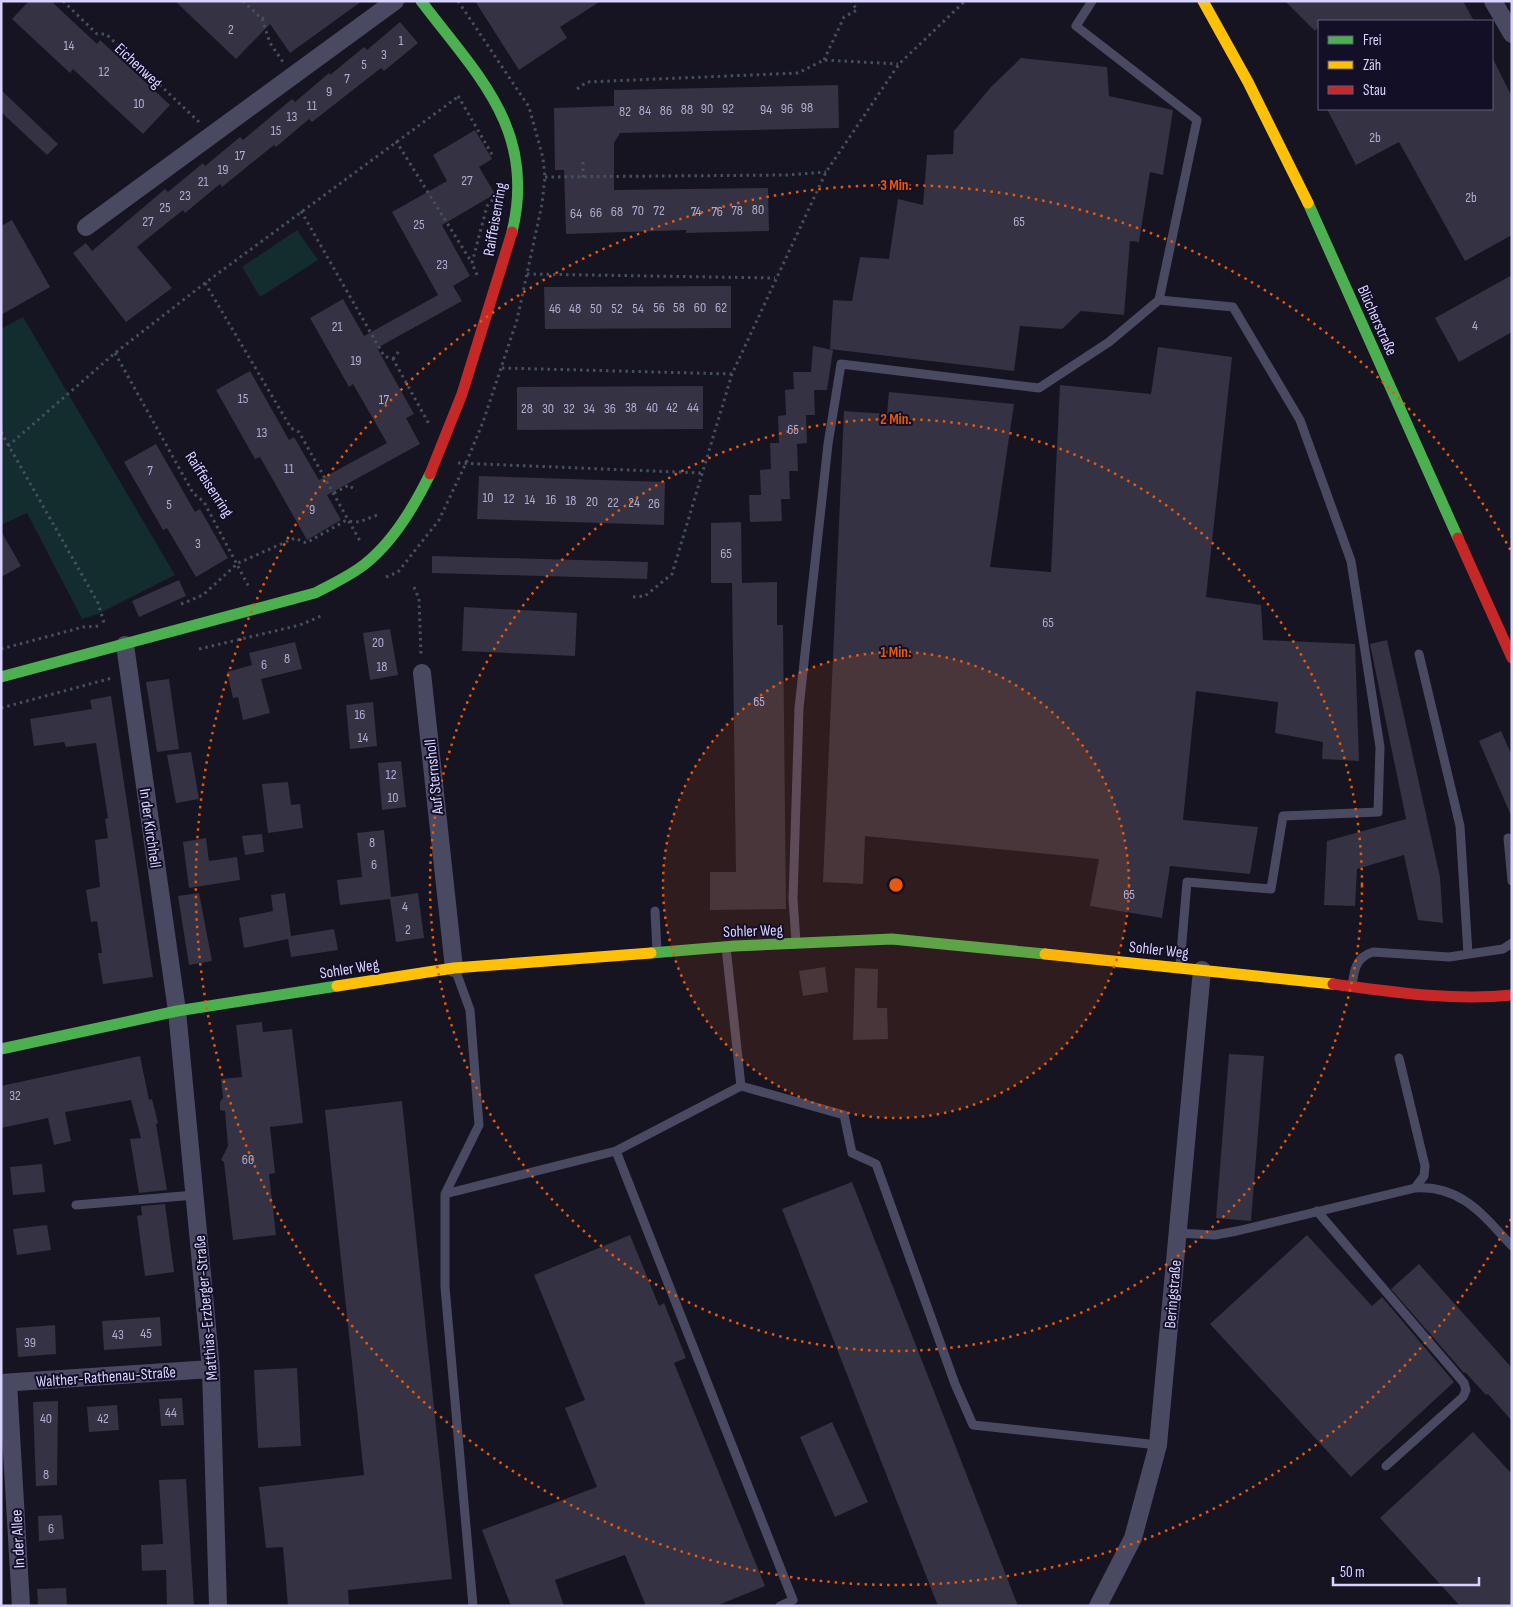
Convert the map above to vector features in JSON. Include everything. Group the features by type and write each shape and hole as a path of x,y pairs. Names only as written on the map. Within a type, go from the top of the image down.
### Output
{"street":[{"path":"86,227 395,1"},
{"name":"Raiffeisenring","path":"1,677 125,645 315,592 360,568 370,559 398,528 422,492 448,433 478,351 508,248 519,188 514,143 502,115 480,80 421,1"},
{"name":"Blücherstraße","path":"1202,1 1248,82 1300,186 1512,658"},
{"path":"1493,1 1510,26"},
{"name":"In der Kirchhell","path":"125,645 177,1011"},
{"name":"Auf Sternsholl","path":"422,673 454,968"},
{"name":"Sohler Weg","path":"1,1049 177,1011 454,968 726,947 892,939 1272,976 1432,997 1482,998 1512,995"},
{"name":"Beringstraße","path":"1098,1606 1133,1538 1158,1445 1202,970"},
{"name":"Matthias-Erzberger-Straße","path":"177,1011 211,1368 218,1606"},
{"name":"Walther-Rathenau-Straße","path":"5,1383 211,1368"},
{"name":"In der Allee","path":"5,1383 21,1606"}],"lane":[{"path":"796,944 793,899 799,708 828,444 841,364 1038,388 1109,342 1159,300 1197,120 1076,26 1092,1"},
{"path":"1159,300 1232,307 1300,420 1351,561 1380,747 1378,812 1283,816 1271,889 1187,882 1180,967"},
{"path":"1419,654 1460,826 1468,954"},
{"path":"1508,838 1512,881"},
{"path":"654,911 657,952"},
{"path":"1352,986 1355,966 1365,955 1373,952 1436,958 1503,949 1512,943"},
{"path":"726,947 741,1086"},
{"path":"454,968 470,1010 479,1125 445,1194 445,1287 473,1606"},
{"path":"1399,1058 1425,1166 1424,1176 1415,1188"},
{"path":"445,1194 616,1151 741,1086 844,1116 852,1153 876,1164 955,1384 973,1425 1158,1445"},
{"path":"616,1151 792,1600 780,1606"},
{"path":"1178,1233 1215,1235 1415,1188 1433,1187 1455,1194 1478,1210 1512,1246"},
{"path":"76,1205 195,1195"},
{"path":"1317,1211 1464,1383 1466,1390 1463,1397 1386,1466"}],"path":[{"name":"Eichenweg","path":"63,1 97,34 106,34 212,135"},
{"path":"243,1 262,19 270,43 293,76"},
{"path":"824,60 844,17 857,10 851,1"},
{"path":"633,597 645,596 672,574 732,374 775,278 826,172 898,64 965,1"},
{"path":"262,19 266,15"},
{"path":"577,89 587,82 798,73 824,60 898,64"},
{"path":"8,446 115,353 205,283 300,211 480,80"},
{"path":"458,96 496,160"},
{"path":"396,141 472,263 478,278"},
{"path":"583,162 583,178"},
{"path":"545,177 787,175 826,172"},
{"path":"472,263 487,206 498,195"},
{"path":"300,211 384,356 393,359 428,423 448,433"},
{"path":"527,274 775,278"},
{"path":"205,283 291,428 299,432 370,559"},
{"path":"393,359 399,351"},
{"name":"Raiffeisenring","path":"115,353 193,493 204,502 238,563 259,608"},
{"path":"502,368 732,374"},
{"path":"1,432 98,603 105,626"},
{"path":"435,462 702,473"},
{"path":"334,492 349,485 356,491"},
{"path":"177,606 203,595 238,563 295,538 306,542 345,521 367,520 388,509"},
{"path":"414,587 419,600 422,673"},
{"path":"1,649 83,627 105,626 114,628"},
{"path":"1,708 128,674"}],"green space":[{"path":"297,230 318,260 260,297 242,267"},
{"path":"23,317 175,575 98,614 82,619 27,513 1,525 1,329"}],"building":[{"path":"29,1 51,1 97,44 100,40 170,105 143,134 73,69 70,73 12,19"},
{"path":"175,1 362,1 290,53 270,24 236,59"},
{"path":"475,1 601,1 560,27 567,38 519,70"},
{"path":"1285,1 1463,1 1473,20 1318,20 1318,27 1315,31"},
{"path":"400,22 418,43 384,71 381,68 312,122 309,119 276,147 274,145 222,187 220,184 185,213 183,210 137,247 172,288 126,322 73,253 86,243 92,251 165,189 168,192 203,163 205,166 240,137 243,140 292,99 295,102 329,73 330,75 364,47 367,50"},
{"path":"1021,58 1107,67 1109,96 1173,110 1163,175 1150,172 1139,242 1130,241 1124,315 1081,311 1062,329 1020,326 1014,371 830,349 833,300 852,301 860,257 889,259 898,199 923,205 927,155 953,154 954,131 991,87"},
{"path":"1493,59 1512,97 1512,235 1465,261 1399,142 1356,165 1328,110 1493,110"},
{"path":"838,85 839,128 620,133 614,143 614,190 768,188 769,231 686,233 686,230 566,234 564,170 555,170 554,108 614,106 614,90"},
{"path":"1,90 58,144 47,155 1,112"},
{"path":"475,130 492,159 479,167 495,194 442,225 470,276 453,286 462,301 377,348 414,414 406,418 420,444 327,495 341,520 307,540 260,457 255,459 216,390 250,371 289,440 294,437 319,480 387,443 353,384 349,387 310,318 343,299 364,336 438,295 392,212 447,181 433,155"},
{"path":"12,220 50,287 1,315 1,226"},
{"path":"1512,275 1512,332 1459,362 1435,318"},
{"path":"731,286 731,328 545,329 544,287"},
{"path":"813,346 833,350 827,390 814,390 815,415 806,415 807,443 797,444 798,471 789,471 790,499 781,499 782,521 750,522 749,495 761,495 760,470 771,469 770,443 779,443 778,416 786,415 785,390 794,389 793,372 811,372"},
{"path":"1158,347 1232,357 1206,597 1261,605 1263,640 1355,644 1359,761 1322,759 1323,742 1275,733 1278,702 1196,691 1183,820 1258,827 1250,874 1170,866 1162,918 1090,906 1099,859 865,836 863,884 823,882 844,411 887,414 889,392 1014,404 990,567 1051,572 1060,385 1151,394"},
{"path":"703,386 703,429 517,430 517,387"},
{"path":"156,444 195,512 200,509 228,558 196,577 167,528 163,530 124,462"},
{"path":"479,476 665,482 664,525 477,519"},
{"path":"741,522 742,583 777,582 777,625 783,625 786,909 710,910 710,872 736,872 732,583 711,583 711,523"},
{"path":"1,531 21,566 1,577"},
{"path":"432,556 648,562 647,579 432,573"},
{"path":"179,580 186,596 139,617 132,601"},
{"path":"464,607 577,613 575,656 462,651"},
{"path":"390,629 398,675 370,680 363,633"},
{"path":"1387,640 1440,877 1443,923 1418,920 1404,855 1357,869 1355,906 1324,905 1327,841 1406,819 1370,644"},
{"path":"295,642 302,669 261,679 270,713 243,720 238,697 233,698 227,672 252,665 249,653"},
{"path":"169,679 179,749 157,752 146,682"},
{"path":"111,696 153,977 103,984 98,953 102,953 97,921 91,922 86,890 100,887 95,840 108,838 105,819 108,818 96,743 66,747 64,742 34,746 30,719 92,709 90,700"},
{"path":"373,702 377,746 350,749 346,705"},
{"path":"1501,731 1512,756 1512,818 1479,741"},
{"path":"191,752 199,799 176,803 167,755"},
{"path":"401,761 406,807 382,810 378,763"},
{"path":"288,782 291,805 300,804 303,828 268,833 262,784"},
{"path":"384,830 391,897 418,893 424,938 396,942 390,899 340,905 337,880 362,877 357,833"},
{"path":"262,834 264,852 245,855 242,836"},
{"path":"206,838 209,861 237,857 240,880 189,888 183,842"},
{"path":"199,893 212,961 189,965 178,896"},
{"path":"285,893 291,936 334,929 338,950 291,957 288,939 244,948 239,918 273,911 271,895"},
{"path":"825,967 828,992 803,996 799,971"},
{"path":"855,968 878,969 877,1008 887,1008 888,1039 853,1040"},
{"path":"262,1022 263,1032 292,1029 303,1123 270,1127 275,1173 269,1174 276,1235 233,1240 224,1162 221,1160 228,1146 225,1111 220,1110 220,1102 223,1098 221,1079 242,1077 236,1025"},
{"path":"1229,1054 1264,1056 1251,1221 1216,1218"},
{"path":"140,1056 149,1100 152,1099 158,1123 156,1124 167,1190 139,1193 130,1139 141,1138 131,1100 65,1112 71,1141 54,1145 48,1118 1,1128 1,1086"},
{"path":"402,1101 452,1579 348,1590 349,1606 288,1606 283,1547 266,1548 259,1487 364,1475 325,1110"},
{"path":"42,1164 45,1192 13,1195 10,1167"},
{"path":"852,1182 1018,1606 938,1606 782,1209"},
{"path":"165,1204 174,1272 145,1276 137,1216 142,1215 141,1206"},
{"path":"47,1225 51,1250 17,1255 13,1229"},
{"path":"630,1235 659,1306 664,1303 686,1358 674,1363 765,1586 716,1606 646,1606 625,1555 555,1580 564,1606 511,1606 482,1530 597,1487 565,1408 585,1400 534,1275"},
{"path":"1307,1235 1372,1306 1382,1297 1454,1382 1351,1477 1210,1324"},
{"path":"1419,1264 1512,1368 1512,1421 1488,1394 1486,1395 1464,1373 1391,1289"},
{"path":"160,1317 162,1346 104,1350 102,1321"},
{"path":"55,1325 56,1354 18,1357 16,1328"},
{"path":"297,1368 301,1446 258,1448 254,1370"},
{"path":"182,1398 184,1425 161,1426 159,1399"},
{"path":"58,1401 57,1485 36,1486 33,1402"},
{"path":"117,1405 119,1430 89,1432 87,1407"},
{"path":"832,1422 868,1502 835,1517 800,1437"},
{"path":"1473,1432 1512,1474 1512,1606 1460,1606 1380,1518"},
{"path":"186,1479 194,1606 167,1606 166,1570 142,1571 141,1545 163,1544 159,1480"},
{"path":"62,1515 64,1539 39,1541 38,1516"},
{"path":"66,1588 67,1606 38,1606 37,1589"}],"traffic: fast":[{"path":"421,1 481,80 497,106 509,134 516,163 518,196 512,232"},
{"path":"1308,203 1458,538"},
{"path":"1,677 315,593 341,580 359,568 385,545 410,511 430,474"},
{"path":"651,953 735,946 892,939 1045,954"},
{"path":"1,1049 177,1011 337,986"}],"traffic: slow":[{"path":"1203,1 1248,82 1308,203"},
{"path":"337,986 454,968 651,953"},
{"path":"1045,954 1333,984"}],"traffic: jam":[{"path":"430,474 462,394 512,232"},
{"path":"1458,538 1512,658"},
{"path":"1333,984 1400,993 1445,996 1490,997 1512,995"}]}
